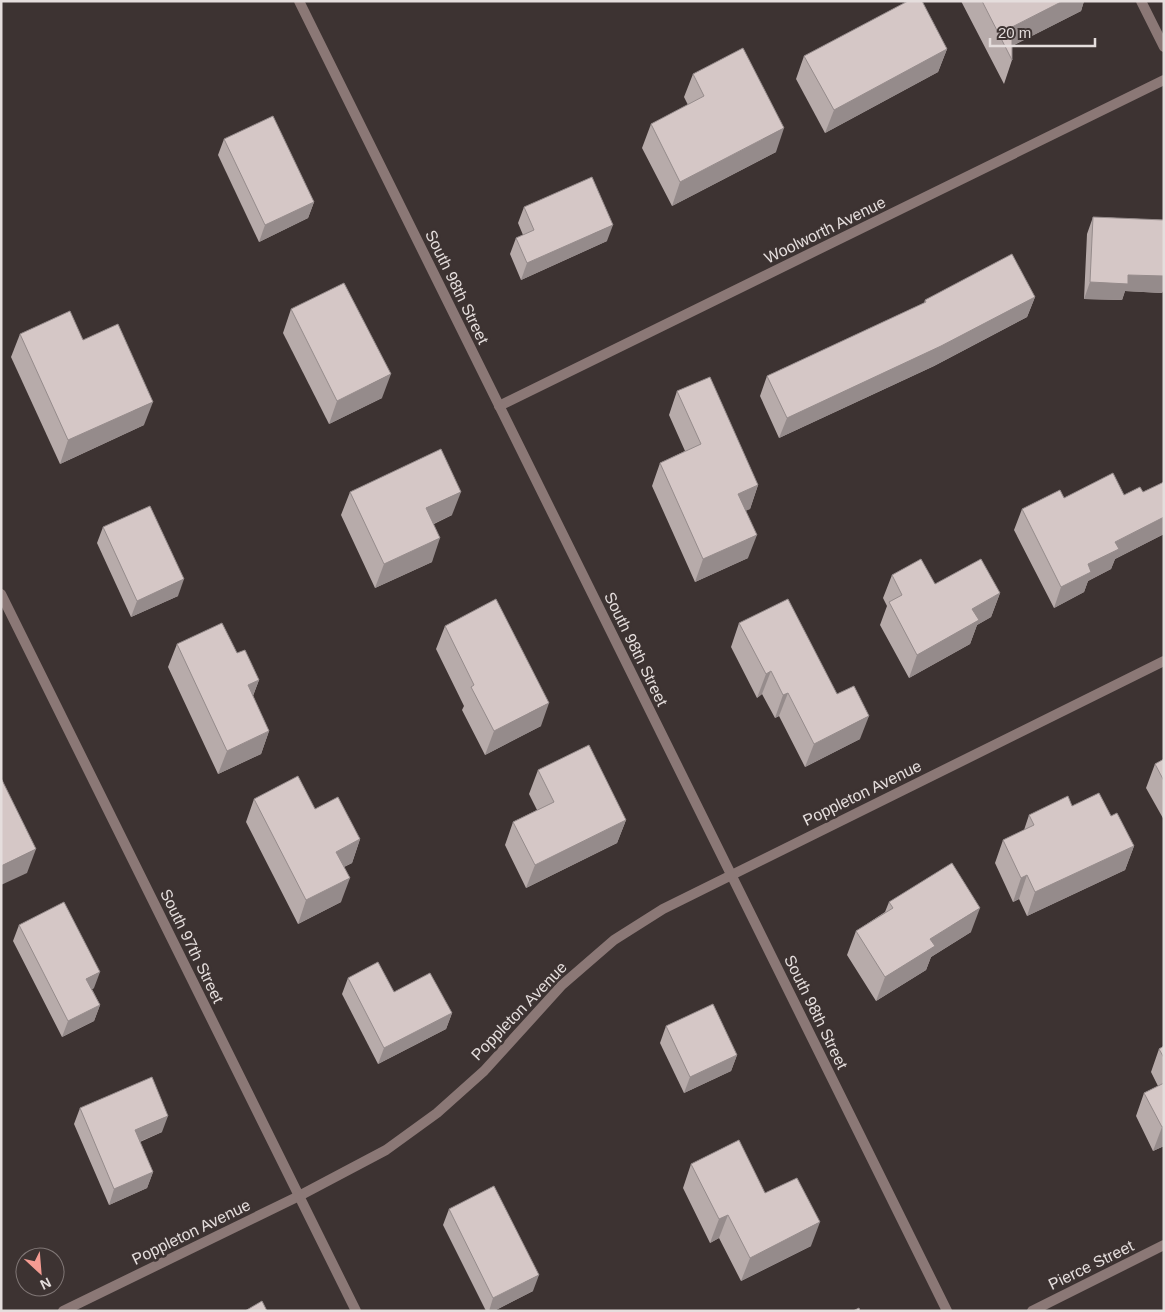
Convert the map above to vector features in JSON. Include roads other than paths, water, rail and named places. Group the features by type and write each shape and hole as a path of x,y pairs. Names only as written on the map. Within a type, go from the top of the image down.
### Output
{"street":[{"name":"South 98th Street","path":"299,1 947,1311"},
{"path":"1141,1 1164,47"},
{"name":"Woolworth Avenue","path":"499,406 1164,80"},
{"name":"South 97th Street","path":"1,594 356,1311"},
{"name":"Poppleton Avenue","path":"63,1311 299,1196 386,1150 437,1114 484,1071 562,985 614,940 663,909 1164,661"},
{"name":"Pierce Street","path":"1032,1311 1164,1245"}]}
